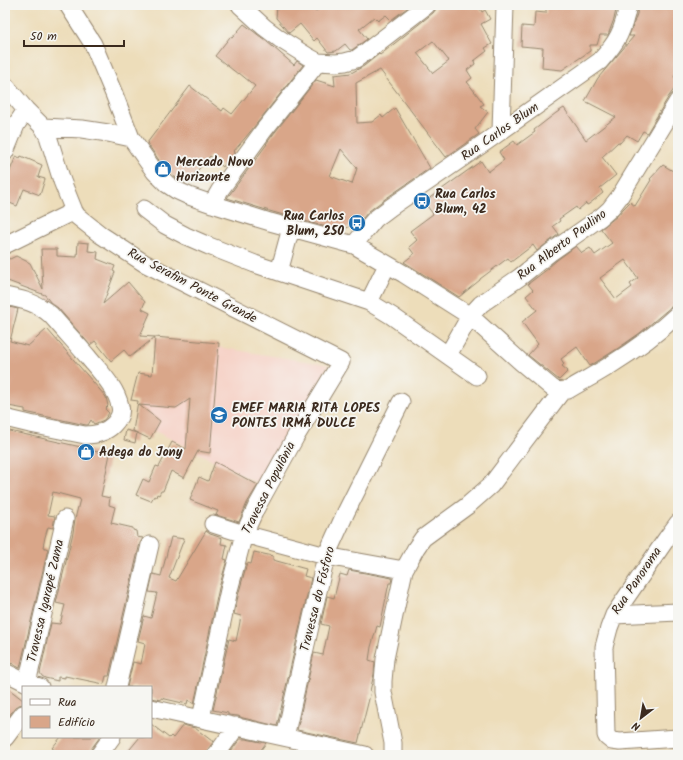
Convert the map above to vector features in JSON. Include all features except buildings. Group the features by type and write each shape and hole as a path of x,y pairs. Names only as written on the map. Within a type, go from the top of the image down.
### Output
{"street":[{"path":"68,5 93,44 131,138 155,172 167,184 189,196 212,204 354,245 470,316 535,374 556,390 568,390 613,363 654,334 678,314"},
{"path":"240,5 264,27 280,39 318,62 336,63 356,59 427,5"},
{"path":"501,131 505,5"},
{"name":"Rua Carlos Blum","path":"354,245 375,219 391,207 600,61 612,48 620,33 625,21 628,5"},
{"path":"212,204 220,190 260,136 318,62"},
{"name":"Rua Serafim Ponte Grande","path":"5,85 26,110 43,127 48,136 62,181 74,211 77,216 100,235 144,263 341,362"},
{"name":"Rua Alberto Paulino","path":"448,355 470,316 481,304 520,277 551,252 610,209 620,196 678,101"},
{"path":"5,152 16,125 26,110"},
{"path":"43,127 82,129 131,138"},
{"path":"144,210 165,225 186,236 222,251 369,302 392,316 476,376"},
{"path":"5,245 74,211"},
{"path":"279,272 291,228"},
{"path":"369,302 387,265"},
{"path":"5,296 28,301 44,309 51,315 116,392 120,412 118,419 112,426 103,432 92,435 85,435 5,418"},
{"name":"Travessa Populônia","path":"200,718 229,590 244,534 256,508 296,436 341,362"},
{"path":"393,755 393,743 383,680 385,659 404,570 423,538 467,506 490,485 562,391"},
{"name":"Travessa do Fósforo","path":"285,737 326,556 346,512 401,402"},
{"name":"Travessa Igarapé Zama","path":"34,685 65,519"},
{"name":"Rua Panorama","path":"678,523 614,615 608,628 604,647 606,734 609,739 615,742 620,742 678,738"},
{"path":"213,524 326,556 404,570"},
{"path":"117,686 150,545"},
{"path":"614,615 678,612"},
{"path":"5,672 34,685"},
{"path":"152,708 285,737 327,751 365,755"},
{"path":"5,738 22,715"},
{"path":"216,755 237,726"},
{"path":"99,755 111,738"}],"shaded area":[{"name":"EMEF MARIA RITA LOPES PONTES IRMÃ DULCE","path":"155,337 329,365 264,486 135,421 138,401 138,373 152,375"}],"place":[{"name":"Mercado Novo Horizonte","path":"163,169"},
{"name":"Rua Carlos Blum, 42","path":"422,201"},
{"name":"Rua Carlos Blum, 250","path":"357,223"},
{"name":"EMEF MARIA RITA LOPES PONTES IRMÃ DULCE","path":"219,415"},
{"name":"Adega do Jony","path":"86,452"}]}
